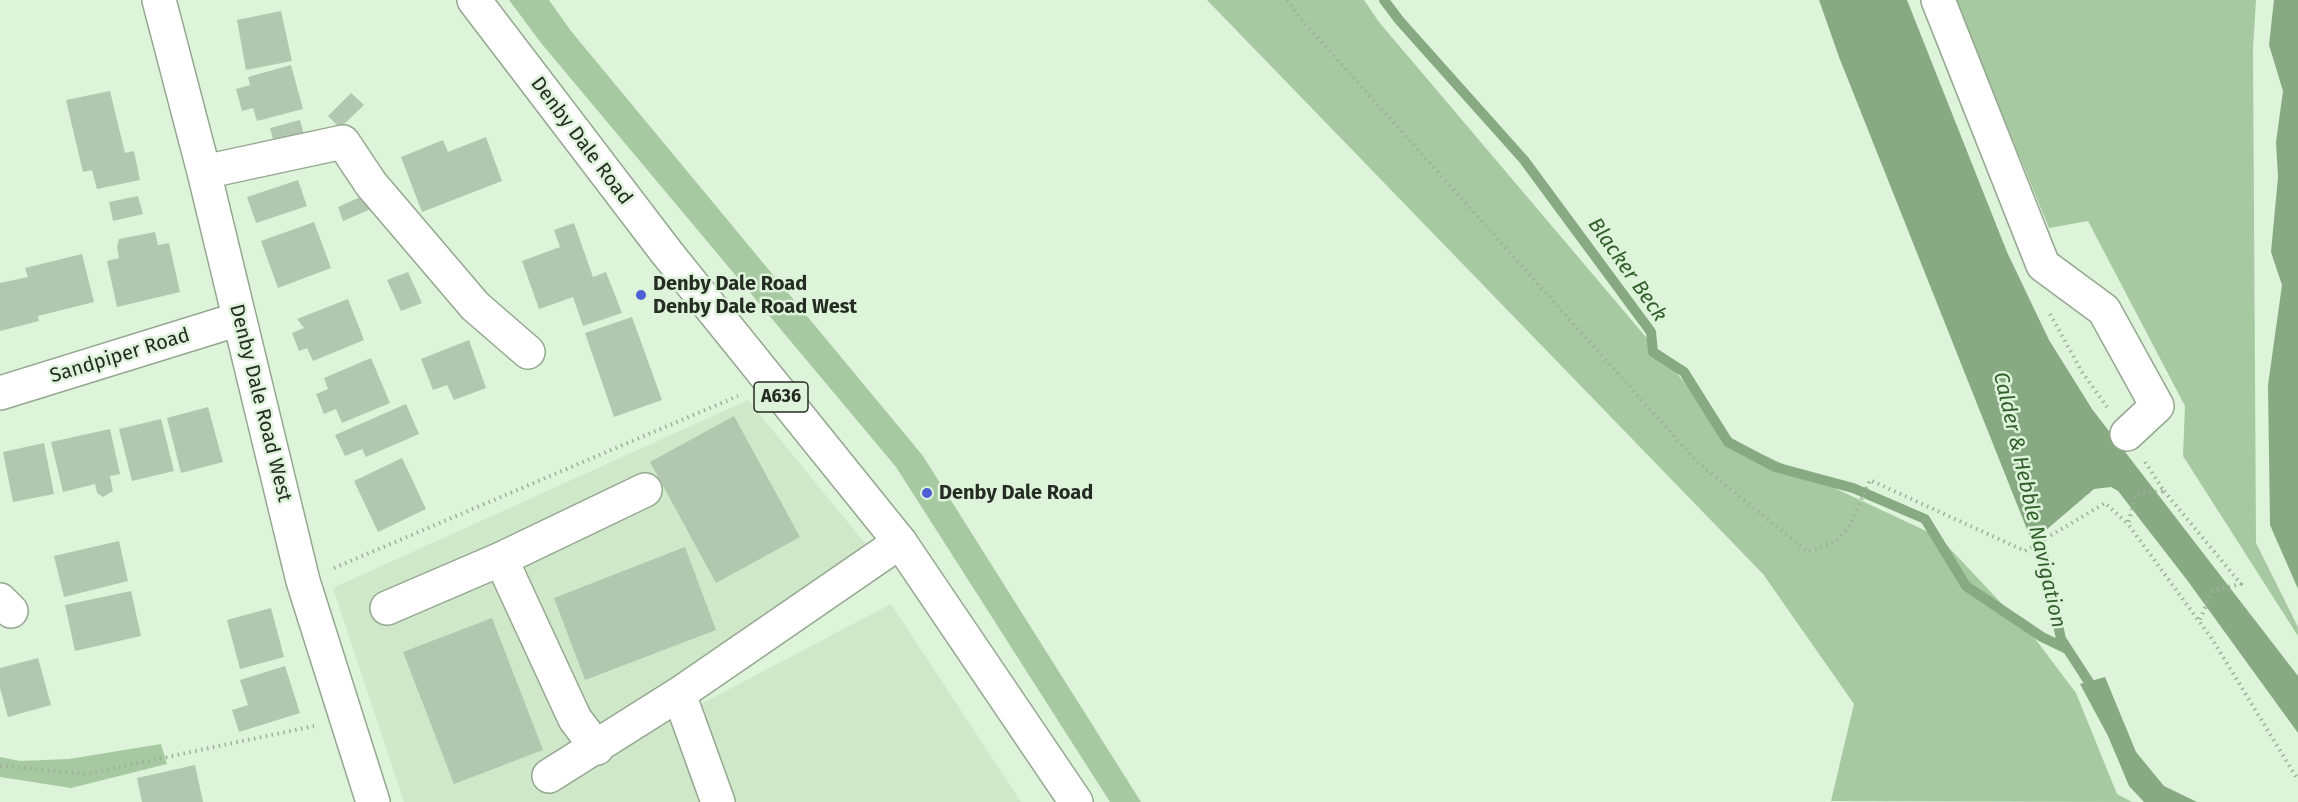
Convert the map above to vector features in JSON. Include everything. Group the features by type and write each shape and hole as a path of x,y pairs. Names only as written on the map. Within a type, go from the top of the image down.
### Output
{"street":[{"name":"Denby Dale Road West","path":"159,0 204,172 303,581 373,802"},
{"name":"Denby Dale Road","path":"474,0 667,253 900,542 1076,802"},
{"path":"1938,0 2043,265 2104,310 2157,406 2127,434"},
{"path":"204,172 343,142 371,184 475,306 528,352"},
{"name":"Sandpiper Road","path":"0,393 239,319"},
{"path":"387,608 501,559 645,490"},
{"path":"549,776 680,694 900,542"},
{"path":"501,559 575,719 597,748"},
{"path":"680,694 718,802"}],"path":[{"path":"1287,0 1301,19 1697,462 1808,552 1836,541 1849,527 1870,480 2025,551 2105,504 2128,524 2212,639 2298,780"},
{"path":"2047,309 2082,372 2127,434 2164,491 2241,584 2212,591 2199,622"},
{"path":"303,581 770,382"},
{"path":"2128,524 2136,494 2164,491"},
{"path":"0,766 86,774 347,719"}],"shaded area":[{"path":"509,0 549,0 571,31 923,456 1141,802 1110,802 896,467 541,43"},
{"path":"1207,0 1364,0 1379,22 1734,441 1939,537 2036,640 2076,693 2117,794 2132,802 1831,801 1854,704 1763,574"},
{"path":"1955,0 2256,0 2253,49 2256,543 2298,627 2298,636 2183,456 2185,406 2088,221 2049,228"},
{"path":"748,400 868,547 684,674 697,706 891,604 1021,802 404,802 333,588"},
{"path":"161,744 167,764 71,788 0,777 0,757 20,761 69,759"}],"water":[{"path":"1819,0 1907,0 2007,252 2049,340 2092,409 2298,676 2298,733 2187,580 2118,491 2111,487 2094,489 2032,542 1839,57"},
{"path":"2274,0 2298,0 2298,589 2270,525 2268,385 2282,285 2271,252 2278,177 2276,142 2283,91 2269,45"},
{"path":"2105,677 2136,752 2164,786 2197,802 2144,802 2129,786 2108,736 2080,684"}],"building":[{"path":"281,11 292,61 246,70 237,20"},
{"path":"291,65 303,109 257,121 253,108 242,111 236,89 250,85 248,77"},
{"path":"110,91 125,153 134,151 140,180 97,189 92,170 83,172 66,100"},
{"path":"351,93 364,105 340,128 328,116"},
{"path":"300,120 304,135 274,143 270,128"},
{"path":"486,137 502,181 422,212 401,157 443,140 448,152"},
{"path":"298,180 307,206 256,223 247,197"},
{"path":"365,195 371,209 343,221 338,207"},
{"path":"138,196 143,214 113,221 109,202"},
{"path":"314,222 331,268 278,288 261,241"},
{"path":"574,223 593,277 606,272 622,313 583,326 573,297 539,309 522,261 560,247 554,230"},
{"path":"155,232 158,245 169,243 180,292 117,307 107,261 119,258 117,247 119,239"},
{"path":"82,254 94,302 38,316 39,321 0,331 0,283 28,277 25,268"},
{"path":"408,272 422,303 401,311 387,280"},
{"path":"348,299 364,340 313,361 307,348 299,351 292,333 304,328 297,319"},
{"path":"632,317 662,400 614,417 585,333"},
{"path":"469,340 486,388 454,400 447,385 433,390 421,359"},
{"path":"371,358 390,403 342,423 336,409 324,414 316,394 328,389 324,378"},
{"path":"406,404 419,434 366,457 362,449 345,456 335,435"},
{"path":"208,407 223,462 181,473 167,418"},
{"path":"734,416 800,537 716,583 650,462"},
{"path":"161,419 174,471 132,481 119,429"},
{"path":"110,429 120,474 110,476 113,491 103,497 97,493 95,484 63,492 51,442"},
{"path":"44,443 54,494 13,502 3,452"},
{"path":"402,458 426,509 378,532 354,481"},
{"path":"119,541 128,581 64,597 54,556"},
{"path":"685,547 716,630 585,680 554,598"},
{"path":"131,591 141,636 75,651 65,605"},
{"path":"271,608 284,657 240,669 227,620"},
{"path":"492,618 543,750 454,784 403,652"},
{"path":"38,658 51,705 8,717 0,688 0,668"},
{"path":"285,666 300,713 239,732 232,710 248,705 240,680"},
{"path":"195,765 203,802 142,802 137,778"}],"waterway":[{"name":"Blacker Beck","path":"1384,0 1399,20 1524,160 1651,332 1653,352 1684,372 1728,442 1775,467 1853,488 1925,519 1966,586 2042,637 2067,649"},
{"name":"Calder & Hebble Navigation","path":"2036,521 2061,639 2096,693"}],"place":[{"name":"Denby Dale Road Denby Dale Road West","path":"641,295"},
{"name":"Denby Dale Road","path":"927,493"}]}
